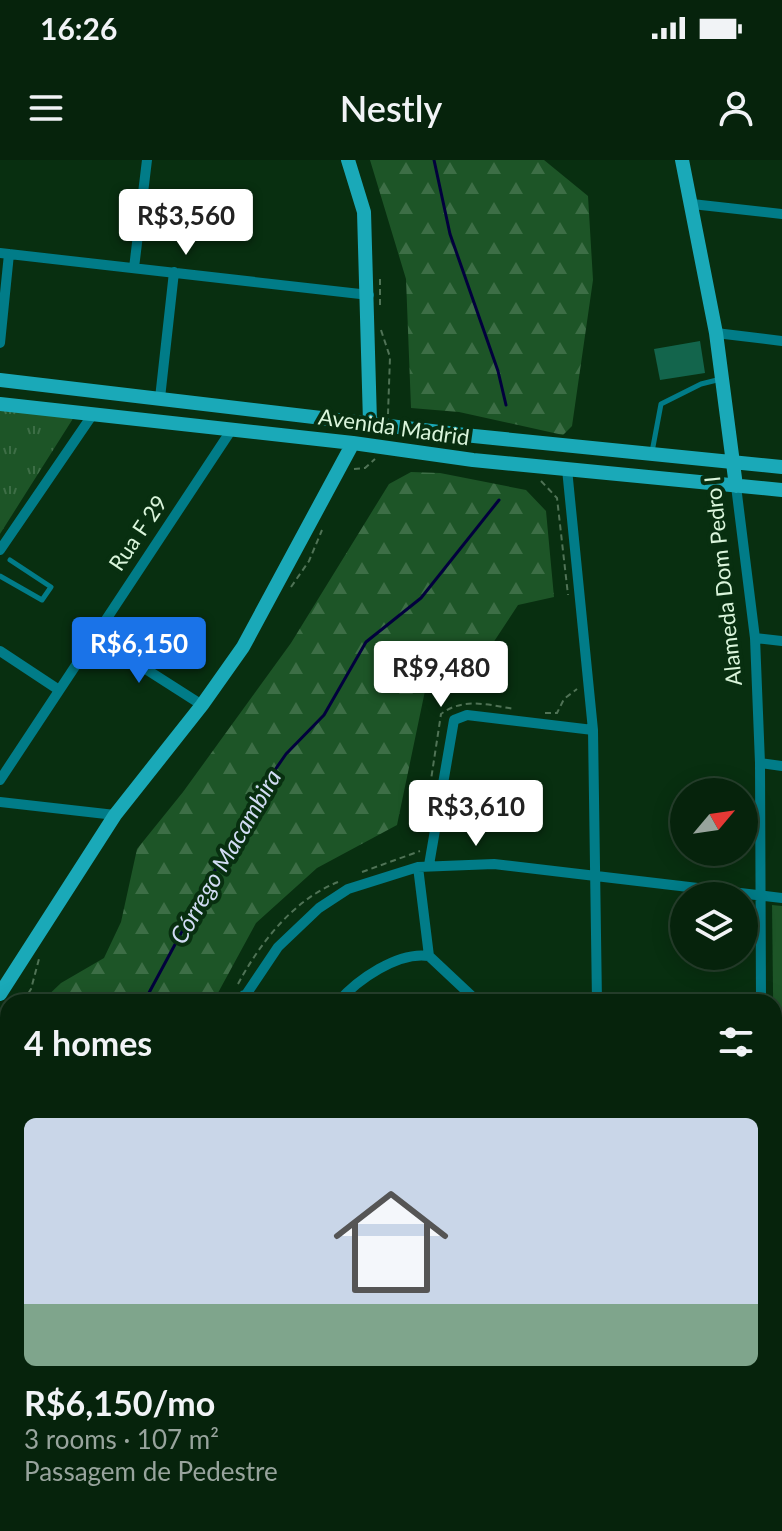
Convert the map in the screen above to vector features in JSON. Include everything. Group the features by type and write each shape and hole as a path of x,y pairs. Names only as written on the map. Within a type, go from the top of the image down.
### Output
{"main road":[{"path":"348,160 364,212 369,295 370,422"},
{"name":"Alameda Dom Pedro I","path":"682,160 716,333 736,486"},
{"name":"Avenida Madrid","path":"0,380 474,436 782,467"},
{"name":"Avenida Madrid","path":"0,404 567,469 782,490"},
{"path":"0,994 115,815 202,705 250,633 353,443"}],"street":[{"path":"134,268 147,160"},
{"path":"692,204 782,214"},
{"path":"0,343 4,253 369,295"},
{"path":"160,398 174,272"},
{"path":"716,333 782,341"},
{"path":"0,550 93,414"},
{"name":"Rua F 29","path":"0,780 232,429"},
{"path":"567,469 593,730 597,994"},
{"name":"Alameda Dom Pedro I","path":"736,486 755,638 760,763 761,994"},
{"path":"94,636 202,705"},
{"path":"755,638 782,641"},
{"path":"0,651 59,690"},
{"path":"469,994 429,956 423,866 454,720 467,715 593,730"},
{"path":"760,763 782,766"},
{"path":"0,802 115,815"},
{"path":"242,994 278,947 334,896 379,877 423,866 494,864 782,898"},
{"path":"345,994 390,965 415,956 429,956"}],"lane":[{"path":"652,452 661,404 690,388 722,379"},
{"path":"0,576 42,600 51,587 10,560"}],"path":[{"path":"379,268 380,311"},
{"path":"379,324 390,357 387,396 391,416"},
{"path":"349,470 365,468 382,457"},
{"path":"536,475 557,498 569,606"},
{"path":"541,712 557,713 564,699 577,690 576,680"},
{"path":"427,811 441,714 460,704 474,703 526,710"},
{"path":"354,875 415,854 423,843"},
{"path":"241,994 254,954 275,929 304,903 342,880"}],"green space":[{"path":"370,160 544,160 588,196 593,280 572,426 563,435 459,412 411,408 406,279"},
{"path":"0,410 74,417 0,534"},
{"path":"411,472 440,473 526,490 546,511 554,597 518,605 464,687 426,686 397,825 317,868 256,923 217,994 49,994 61,983 104,958 121,922 137,849 183,792 291,643 389,484"},
{"path":"772,905 782,906 782,994 773,994"}],"building":[{"path":"700,341 705,373 660,380 654,349"}],"waterway":[{"name":"Córrego Macambira","path":"434,160 450,234 498,371 506,405"},
{"name":"Córrego Macambira","path":"148,994 248,809 286,754 324,715 366,642 421,598 499,500"}]}
